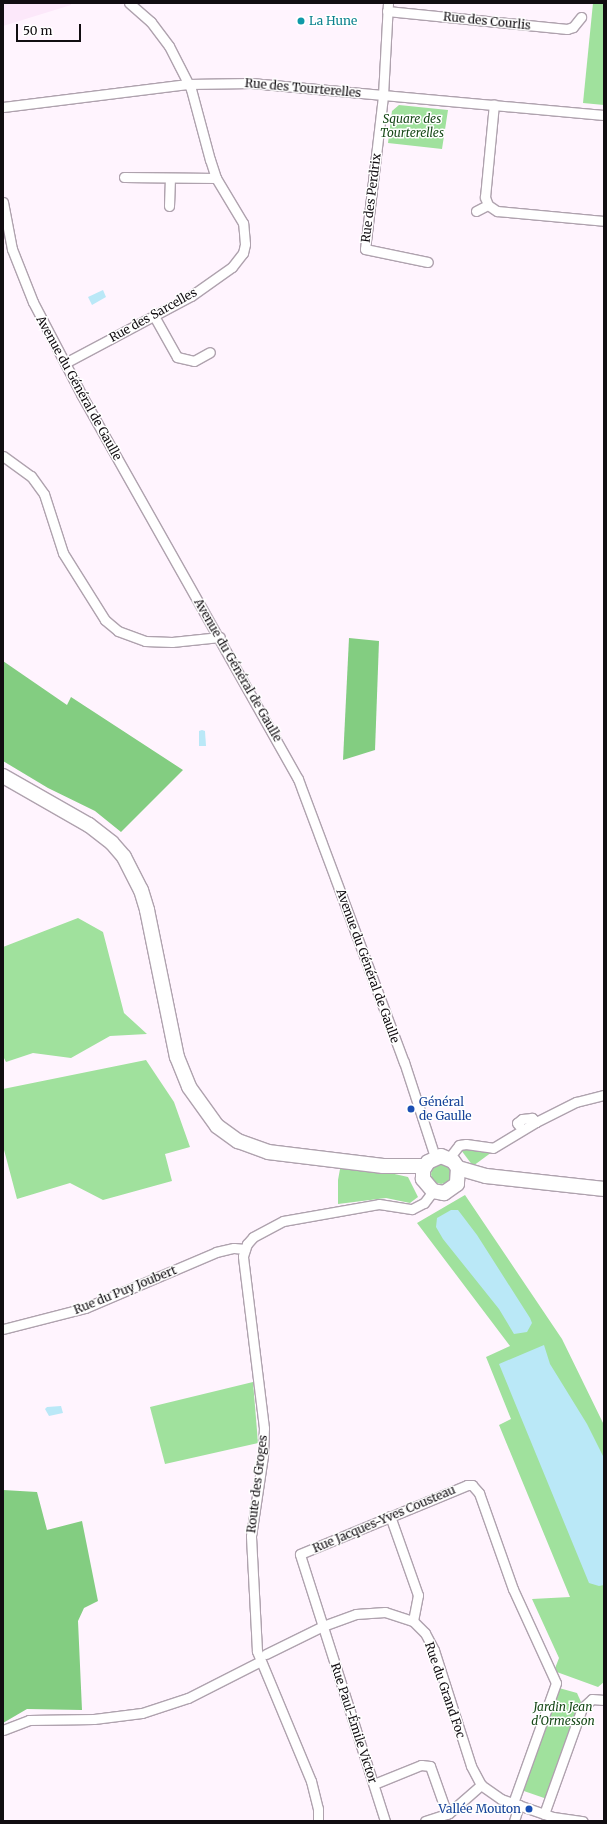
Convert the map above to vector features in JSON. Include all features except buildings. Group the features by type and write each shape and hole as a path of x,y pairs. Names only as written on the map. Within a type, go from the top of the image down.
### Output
{"main road":[{"path":"3,776 89,825 112,843 124,857 138,884 147,910 176,1056 189,1087 217,1126 238,1141 268,1152 383,1166 438,1166 504,1179 604,1189"},
{"path":"438,1166 456,1184"},
{"path":"438,1166 434,1191 444,1193 456,1184 471,1180 504,1179"}],"street":[{"path":"124,177 216,178 188,84 169,46 151,22 129,3"},
{"name":"Rue des Courlis","path":"388,7 567,29 573,27 582,17"},
{"name":"Rue des Perdrix","path":"388,7 383,96 365,249 428,262"},
{"name":"Rue des Tourterelles","path":"3,108 188,84 251,83 383,96 604,114"},
{"path":"494,104 485,197 488,205 497,211 604,221"},
{"path":"169,206 170,178"},
{"name":"Rue des Sarcelles","path":"65,363 191,296 237,261 243,253 246,233 243,222 216,178"},
{"name":"Avenue du Général de Gaulle","path":"3,202 6,225 22,277 65,363 280,743 310,808 404,1062 438,1166"},
{"path":"476,211 488,205"},
{"path":"154,316 177,357 194,361 210,352"},
{"path":"3,456 31,476 44,494 63,553 105,620 118,631 145,641 172,642 220,638"},
{"path":"438,1166 459,1145 466,1144 493,1148 522,1129 576,1102 604,1095"},
{"path":"245,1250 259,1233 283,1221 379,1204 412,1209 424,1203 434,1191"},
{"name":"Rue du Puy Joubert","path":"3,1329 85,1308 216,1252 234,1248 245,1250"},
{"name":"Route des Groges","path":"245,1250 244,1261 264,1428 263,1456 251,1536 255,1639 259,1662 311,1781 318,1809 318,1821"},
{"name":"Rue Jacques-Yves Cousteau","path":"323,1626 300,1554 462,1486 472,1485 476,1488 513,1589 556,1682 516,1804"},
{"path":"266,1654 323,1626 370,1611 401,1615 414,1621 418,1595 390,1516"},
{"name":"Rue du Grand Foc","path":"414,1621 425,1633 434,1650 471,1766 481,1784 490,1793 516,1804 561,1820 583,1821"},
{"name":"Rue Paul-Émile Victor","path":"323,1626 385,1821"},
{"path":"3,1730 28,1720 94,1719 142,1713 188,1698 259,1662"},
{"path":"544,1814 582,1708 592,1699 604,1700"},
{"path":"374,1784 421,1765 430,1766 447,1814"},
{"path":"424,1821 447,1814 481,1784"},
{"path":"514,1821 516,1804"}],"shaded area":[{"path":"3,3 71,3 71,5 3,26"}],"green space":[{"path":"593,3 604,3 604,105 583,103"},
{"name":"Square des Tourterelles","path":"399,105 448,110 442,149 388,143 392,111"},
{"path":"349,638 379,641 375,750 343,760"},
{"path":"3,661 67,705 71,697 183,770 121,832 95,811 48,788 3,761"},
{"path":"78,918 103,932 124,1013 147,1034 110,1036 71,1058 33,1053 6,1062 3,1056 3,947"},
{"path":"146,1060 174,1102 190,1147 165,1154 172,1181 103,1200 70,1183 17,1199 3,1146 3,1089"},
{"path":"465,1148 492,1152 473,1166 461,1150"},
{"path":"441,1164 448,1167 451,1174 448,1181 441,1184 434,1181 431,1174 434,1167"},
{"path":"343,1167 381,1171 408,1177 418,1197 410,1203 386,1198 338,1204 338,1180 340,1169"},
{"path":"465,1195 562,1339 604,1425 604,1682 598,1687 554,1671 559,1658 532,1599 570,1597 499,1425 511,1419 486,1357 510,1346 417,1223"},
{"path":"253,1382 258,1443 165,1464 150,1407"},
{"path":"3,1490 37,1492 47,1530 82,1521 98,1601 84,1608 78,1621 82,1710 27,1709 3,1723"},
{"name":"Jardin Jean d'Ormesson","path":"559,1688 577,1693 581,1702 547,1799 521,1790"}],"water":[{"path":"103,290 106,297 92,305 88,297"},
{"path":"199,731 205,731 206,746 199,746"},
{"path":"451,1210 458,1210 477,1235 530,1318 532,1323 527,1332 514,1334 499,1309 443,1239 436,1227 437,1218"},
{"path":"544,1345 550,1364 587,1424 604,1458 604,1585 599,1586 589,1583 499,1364"},
{"path":"61,1406 63,1413 49,1416 45,1409 47,1407"}],"place":[{"name":"La Hune","path":"301,21"},
{"name":"Général de Gaulle","path":"411,1109"},
{"name":"Vallée Mouton","path":"529,1809"}]}
